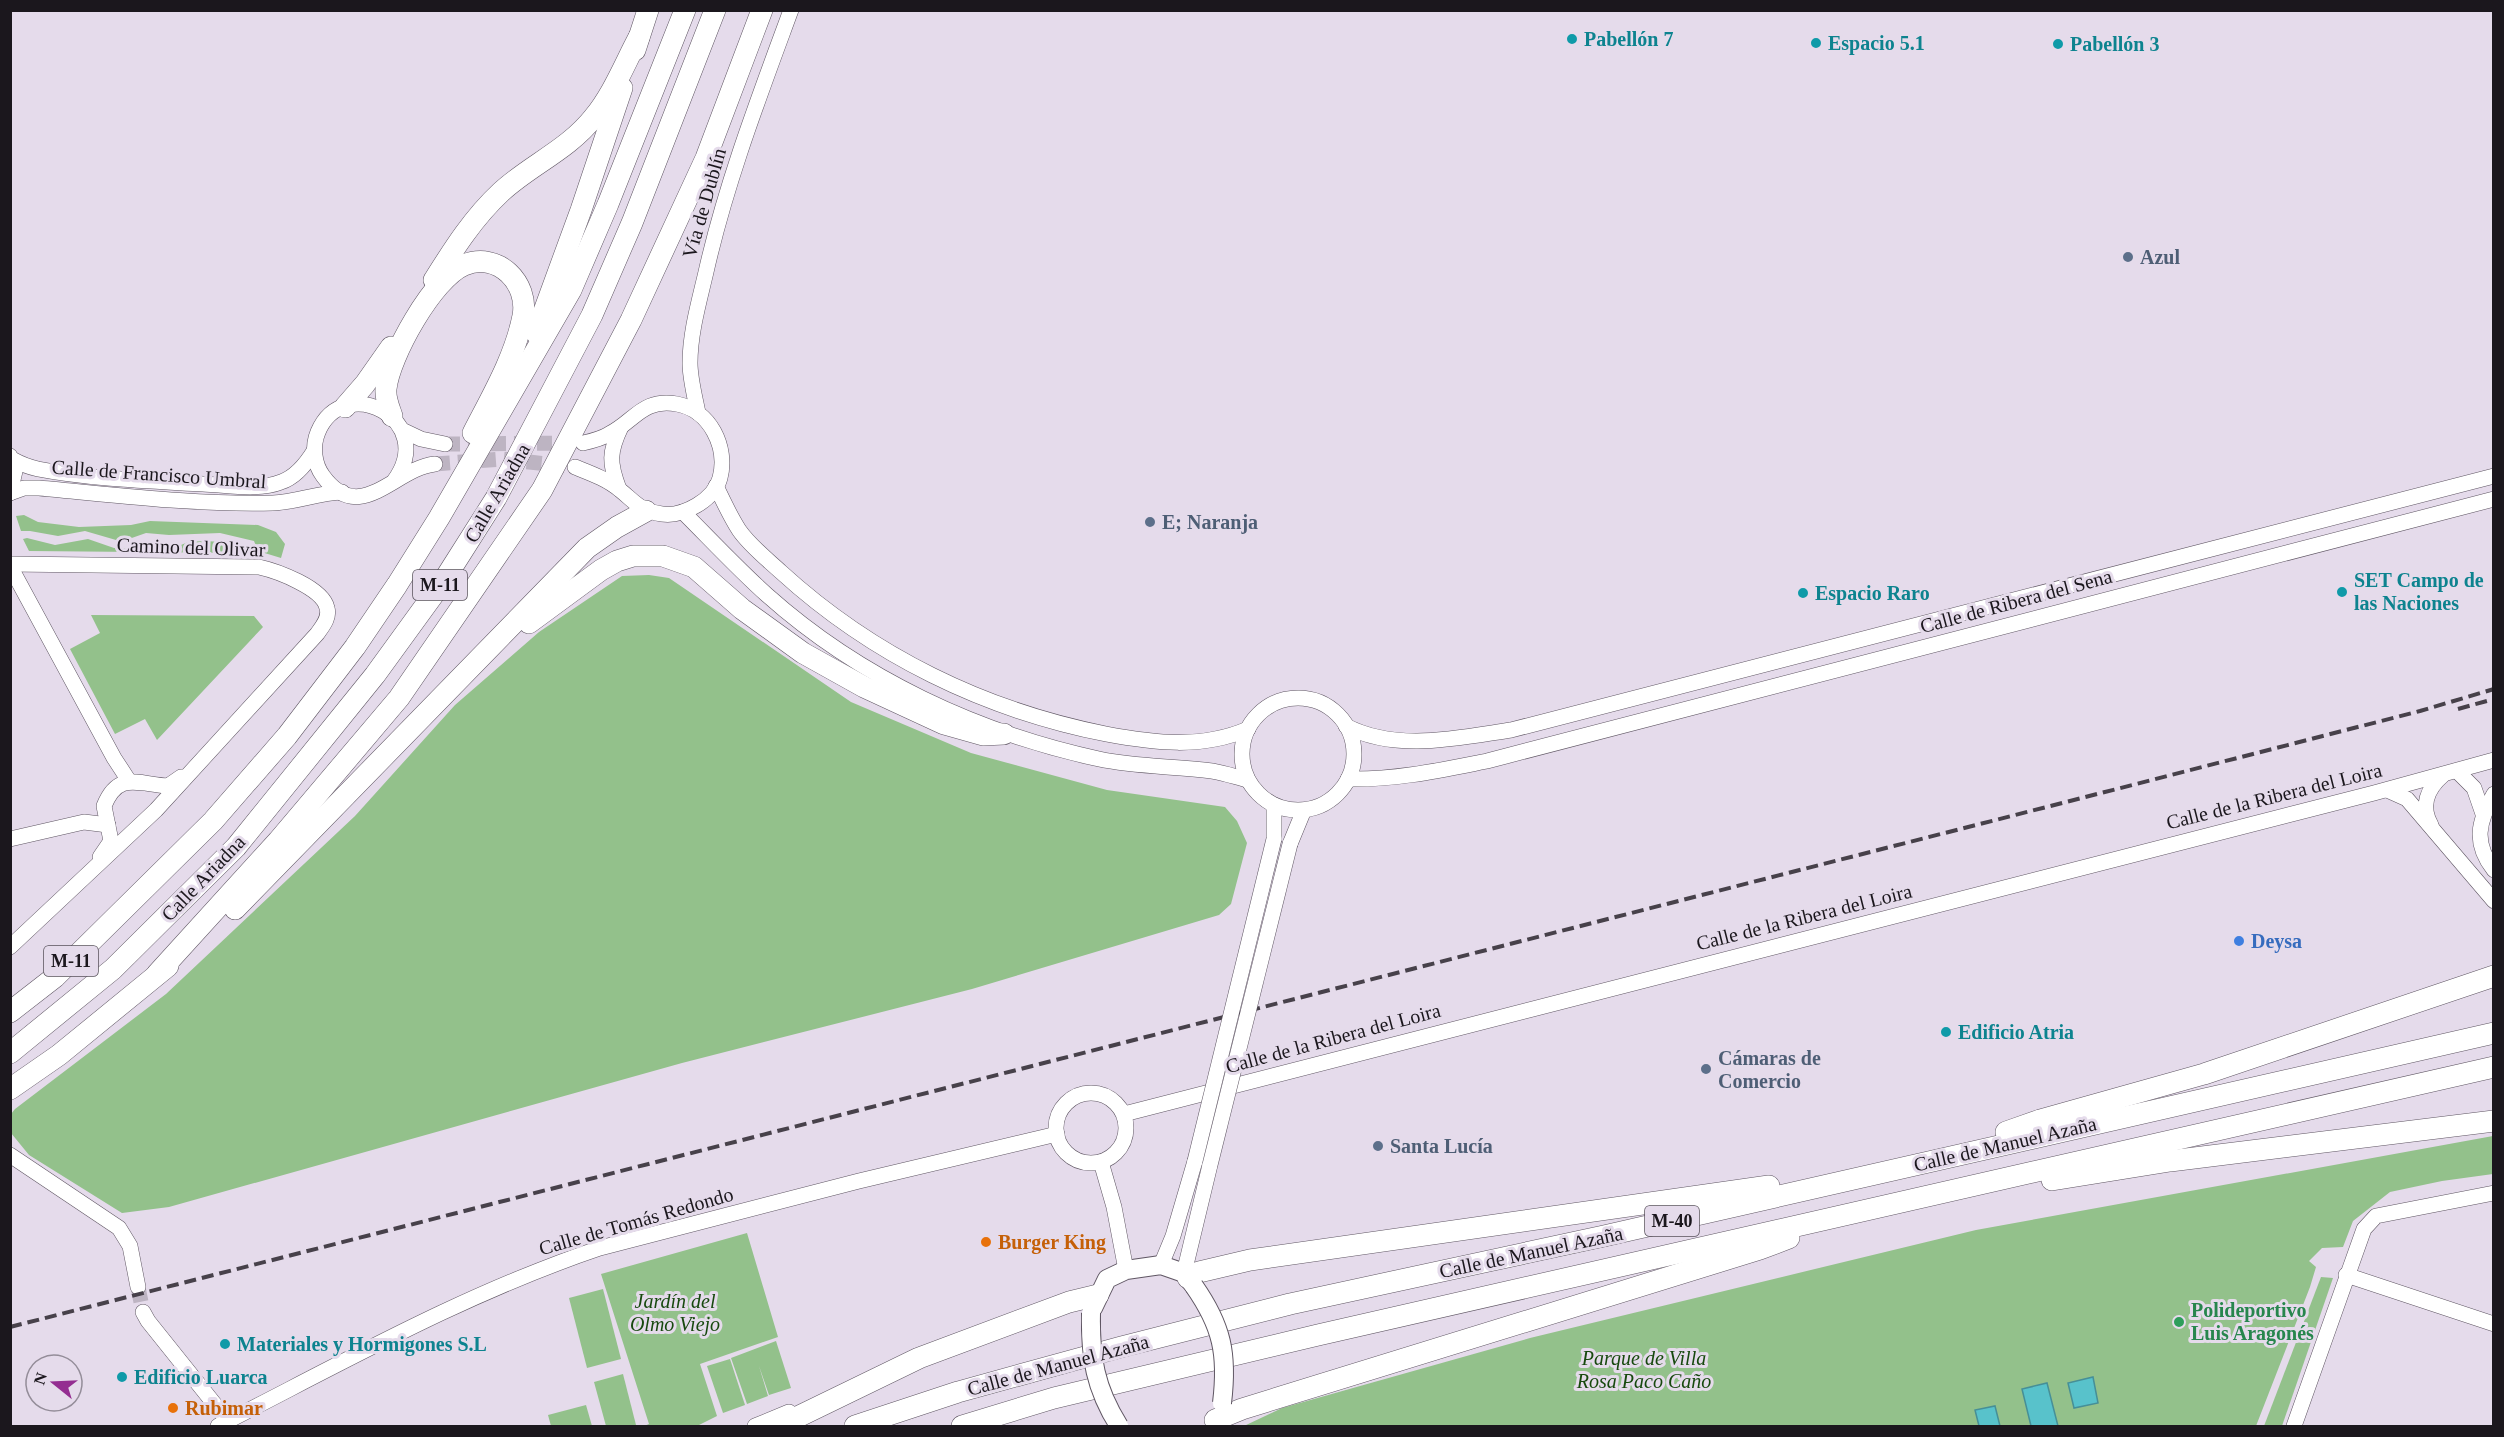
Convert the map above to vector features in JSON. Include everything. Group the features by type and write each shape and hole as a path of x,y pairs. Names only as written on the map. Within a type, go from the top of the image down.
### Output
{"highway":[{"path":"518,381 581,210 648,10"},
{"name":"Calle Ariadna","path":"10,1012 55,977 213,821 287,736 355,647 439,518 571,291 685,10"},
{"name":"Calle Ariadna","path":"10,1053 113,969 236,847 375,675 444,580 496,498 592,315 632,223 715,10"},
{"path":"158,974 278,841 399,698 542,490 631,320 706,158 762,10"},
{"path":"345,407 383,359 460,238 501,192 561,149 594,117 613,87 639,37"},
{"path":"355,647 436,502 505,368 523,315 524,303 518,282 510,273 490,264 475,262 454,271 435,291 400,344 391,363 386,398 397,423"},
{"path":"10,1089 59,1055 219,925 587,548 617,527 646,511"},
{"path":"474,665 601,570 633,556 663,556 694,567 742,609 803,653 864,687 944,724 983,735 1004,734"},
{"path":"1189,1279 1199,1272 1250,1260 1912,1165 2040,1120 2204,1074 2493,976"},
{"name":"Calle de Manuel Azaña","path":"855,1426 958,1392 1290,1304 1604,1236 2493,1033"},
{"name":"Calle de Manuel Azaña","path":"962,1426 1077,1392 2493,1067"},
{"path":"1215,1417 1760,1249 1855,1212 2170,1161 2493,1121"},
{"path":"779,1426 919,1358 1069,1302 1095,1304"}],"main road":[{"path":"1119,1426 1106,1406 1094,1372 1091,1344 1095,1304 1107,1279 1126,1270 1161,1265 1189,1279 1211,1310 1222,1340 1226,1375 1215,1417"}],"street":[{"name":"Vía de Dublín","path":"698,413 690,364 692,336 716,226 791,10"},
{"path":"435,464 418,467 372,495 351,495 327,482 320,472 314,452 315,442 321,426 333,413 359,404 373,406 422,439 445,444"},
{"path":"575,467 619,489 631,502 646,511 664,515 683,512 707,497 720,480 722,465 717,436 709,423 698,413 678,404 656,404 637,412 609,435 583,443"},
{"path":"394,481 401,472 406,455 397,423"},
{"path":"619,489 612,469 612,447 621,427"},
{"name":"Calle de Francisco Umbral","path":"11,458 28,466 48,471 159,481 253,486 274,484 291,478 305,465 314,452"},
{"path":"10,493 15,478 11,458"},
{"name":"Calle de Ribera del Sena","path":"1346,726 1363,735 1390,741 1468,736 1510,730 2493,476"},
{"path":"716,486 740,531 791,581 865,636 919,669 957,688 1040,718 1124,738 1180,744 1230,737 1248,729"},
{"name":"Calle de Francisco Umbral","path":"10,493 24,488 39,488 168,500 274,503 323,493 342,492"},
{"name":"Calle de Ribera del Sena","path":"1348,779 1380,779 1433,772 1487,761 2493,499"},
{"path":"683,512 767,596 813,631 882,676 962,718 1004,734 1101,760 1150,767 1213,771 1248,780"},
{"path":"10,565 114,758 134,781"},
{"name":"Camino del Olivar","path":"10,565 259,567 276,570 307,587 324,601 328,609 326,621 317,634 193,768"},
{"name":"Calle de Ribera del Sena","path":"1549,743 1570,728 1626,714 1632,709 1633,698"},
{"path":"1306,699 1325,705 1341,718 1346,726 1354,752 1348,779 1335,797 1315,808 1288,810 1274,806 1263,799 1248,780 1242,760 1242,749 1248,729 1265,709 1276,702 1306,699"},
{"path":"93,868 111,841 106,811 114,758"},
{"name":"Calle de la Ribera del Loira","path":"1124,1114 2493,760"},
{"path":"10,839 84,822 106,811 115,788 134,781 168,786 193,768"},
{"path":"10,947 156,810 193,768"},
{"path":"2435,832 2428,820 2427,795 2432,785 2451,772 2474,788 2483,814"},
{"path":"2387,789 2407,799 2493,901"},
{"path":"2493,794 2483,814 2480,838 2482,854 2493,870"},
{"path":"1189,1279 1203,1163 1274,839 1274,806"},
{"path":"1161,1265 1203,1163 1290,844 1304,810"},
{"path":"1082,1094 1102,1094 1111,1099 1124,1114 1126,1134 1123,1144 1110,1158 1101,1162 1081,1162 1065,1152 1057,1134 1056,1124 1065,1105 1082,1094"},
{"name":"Calle de Tomás Redondo","path":"223,1424 327,1368 444,1310 600,1248 848,1184 1057,1134"},
{"path":"10,1155 119,1228 129,1246 138,1287"},
{"path":"1101,1162 1114,1207 1126,1270"},
{"path":"2294,1426 2364,1229 2376,1216 2493,1193"},
{"path":"2346,1275 2493,1324"},
{"path":"143,1312 223,1424"},
{"path":"755,1426 919,1358"}],"green space":[{"path":"24,515 38,522 79,527 131,525 150,521 258,525 276,532 285,544 281,558 258,551 254,541 220,533 169,535 146,533 126,540 116,540 85,531 58,536 21,531 16,516"},
{"path":"23,539 55,545 88,539 114,548 127,548 149,541 168,548 188,542 222,542 246,553 29,551"},
{"path":"649,575 669,578 851,702 971,753 1107,790 1225,807 1237,821 1247,843 1231,904 1219,915 972,989 682,1063 169,1207 122,1213 29,1155 11,1133 11,1114 15,1109 166,994 355,816 455,705 539,632 622,576"},
{"path":"91,615 254,616 263,627 157,740 145,719 115,734 70,649 100,633"},
{"name":"Parque de Villa Rosa Paco Caño","path":"2493,1136 2493,1174 2442,1181 2390,1192 2353,1221 2343,1247 2322,1248 2309,1261 2316,1267 2310,1287 2256,1426 1244,1426 1282,1408 1530,1338 1976,1230"},
{"name":"Jardín del Olmo Viejo","path":"747,1233 778,1337 700,1364 717,1416 697,1426 644,1426 649,1424 601,1274"},
{"path":"2321,1277 2333,1278 2282,1426 2264,1426"},
{"path":"603,1289 621,1359 587,1368 569,1298"},
{"path":"776,1341 791,1388 769,1395 759,1366 768,1396 747,1404 731,1358"},
{"path":"730,1359 745,1405 723,1413 707,1366"},
{"path":"623,1374 636,1425 606,1426 594,1382"},
{"path":"586,1405 592,1426 551,1426 548,1415"}],"water":[{"path":"2093,1377 2098,1403 2074,1408 2068,1383"},
{"path":"2047,1383 2058,1426 2031,1426 2022,1389"},
{"path":"1995,1406 2000,1426 1979,1426 1975,1410"}],"tunnel":[{"path":"445,444 574,443"},
{"path":"435,464 502,459 575,467"},
{"path":"138,1287 143,1312"}],"railway":[{"path":"10,1327 2070,801 2420,711 2494,689"},
{"path":"2458,709 2494,699"}],"place":[{"name":"Pabellón 7","path":"1572,39"},
{"name":"Espacio 5.1","path":"1816,43"},
{"name":"Pabellón 3","path":"2058,44"},
{"name":"Azul","path":"2128,257"},
{"name":"E; Naranja","path":"1150,522"},
{"name":"SET Campo de las Naciones","path":"2342,592"},
{"name":"Espacio Raro","path":"1803,593"},
{"name":"Deysa","path":"2239,941"},
{"name":"Edificio Atria","path":"1946,1032"},
{"name":"Cámaras de Comercio","path":"1706,1069"},
{"name":"Santa Lucía","path":"1378,1146"},
{"name":"Burger King","path":"986,1242"},
{"name":"Polideportivo Luis Aragonés","path":"2179,1322"},
{"name":"Materiales y Hormigones S.L","path":"225,1344"},
{"name":"Edificio Luarca","path":"122,1377"},
{"name":"Rubimar","path":"173,1408"}]}
